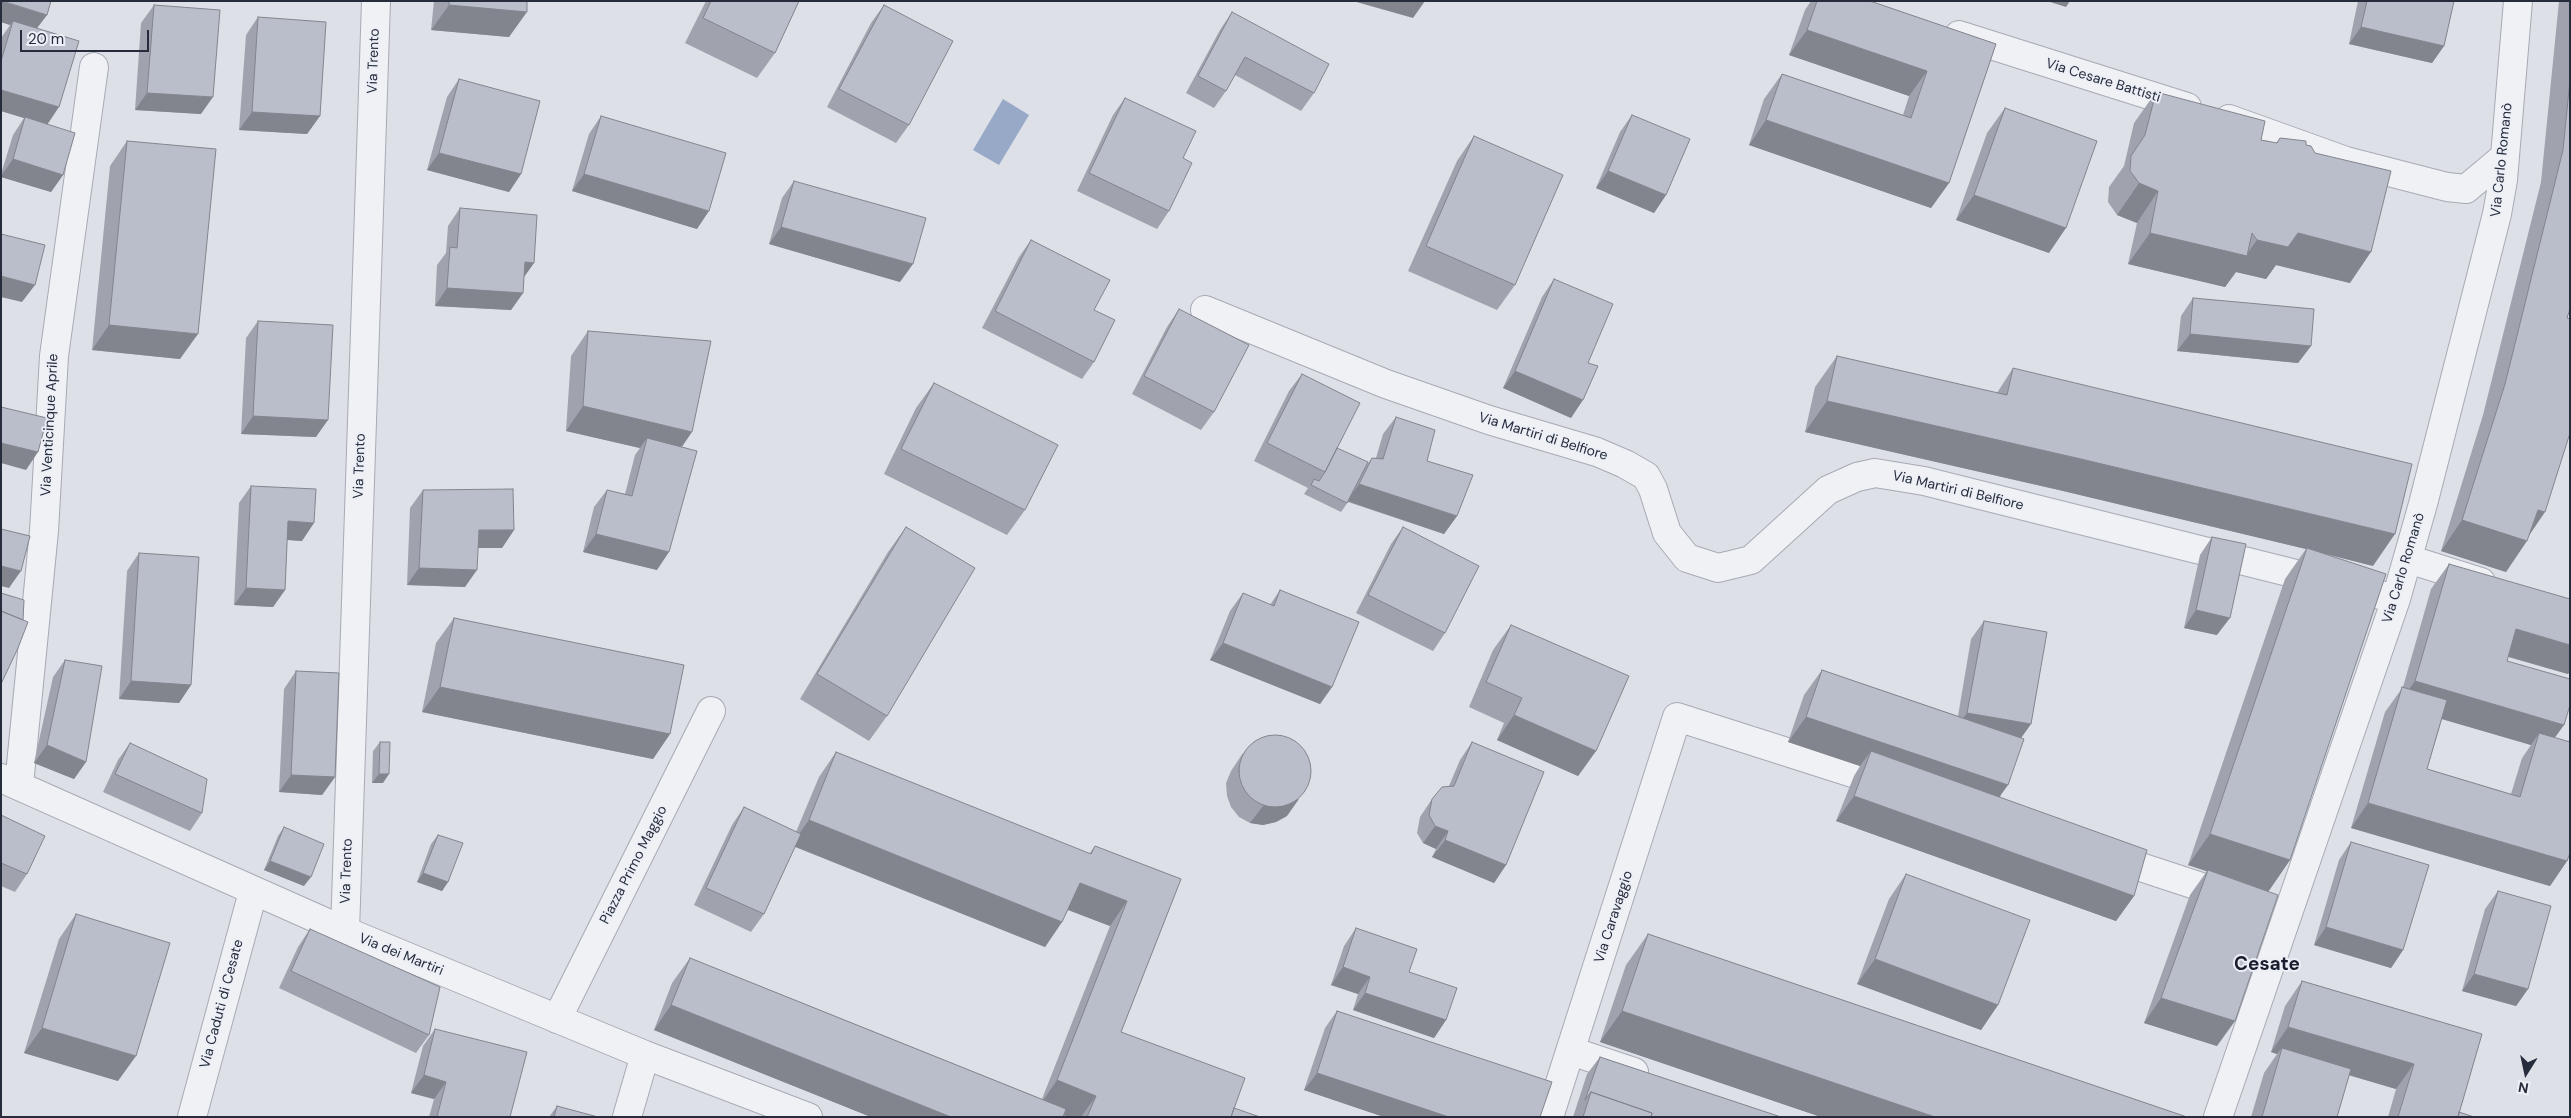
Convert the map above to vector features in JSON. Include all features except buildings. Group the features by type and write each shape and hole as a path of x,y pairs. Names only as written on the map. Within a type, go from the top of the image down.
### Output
{"street":[{"name":"Via Trento","path":"345,931 376,1"},
{"name":"Via Carlo Romanò","path":"2218,1117 2289,915 2396,598 2427,490 2498,214 2518,1"},
{"name":"Via Cesare Battisti","path":"1940,28 2116,86 2231,120 2346,161 2447,187 2466,189"},
{"name":"Via Venticinque Aprile","path":"10,782 44,531 54,356 94,67"},
{"path":"2490,240 2482,207 2466,189 2503,158"},
{"name":"Via Martiri di Belfiore","path":"1204,310 1386,384 1489,420 1597,452 1625,464 1646,476 1653,488 1666,533 1686,558 1718,568 1751,560 1828,490 1857,477 1875,473 1924,481 2396,598"},
{"path":"2398,482 2427,490"},
{"path":"2408,559 2503,589"},
{"name":"Piazza Primo Maggio","path":"557,1019 711,711"},
{"name":"Via Caravaggio","path":"1549,1117 1677,716 1913,793"},
{"name":"Via dei Martiri","path":"10,782 252,892 557,1019 808,1117"},
{"path":"2082,848 2289,915"},
{"name":"Via Caduti di Cesate","path":"192,1117 252,892"},
{"path":"1571,1051 1655,1079"},
{"path":"627,1117 645,1054"}],"water":[{"path":"1003,99 1029,115 999,165 973,150"}],"district":[{"name":"Cesate","path":"2267,965"}]}
